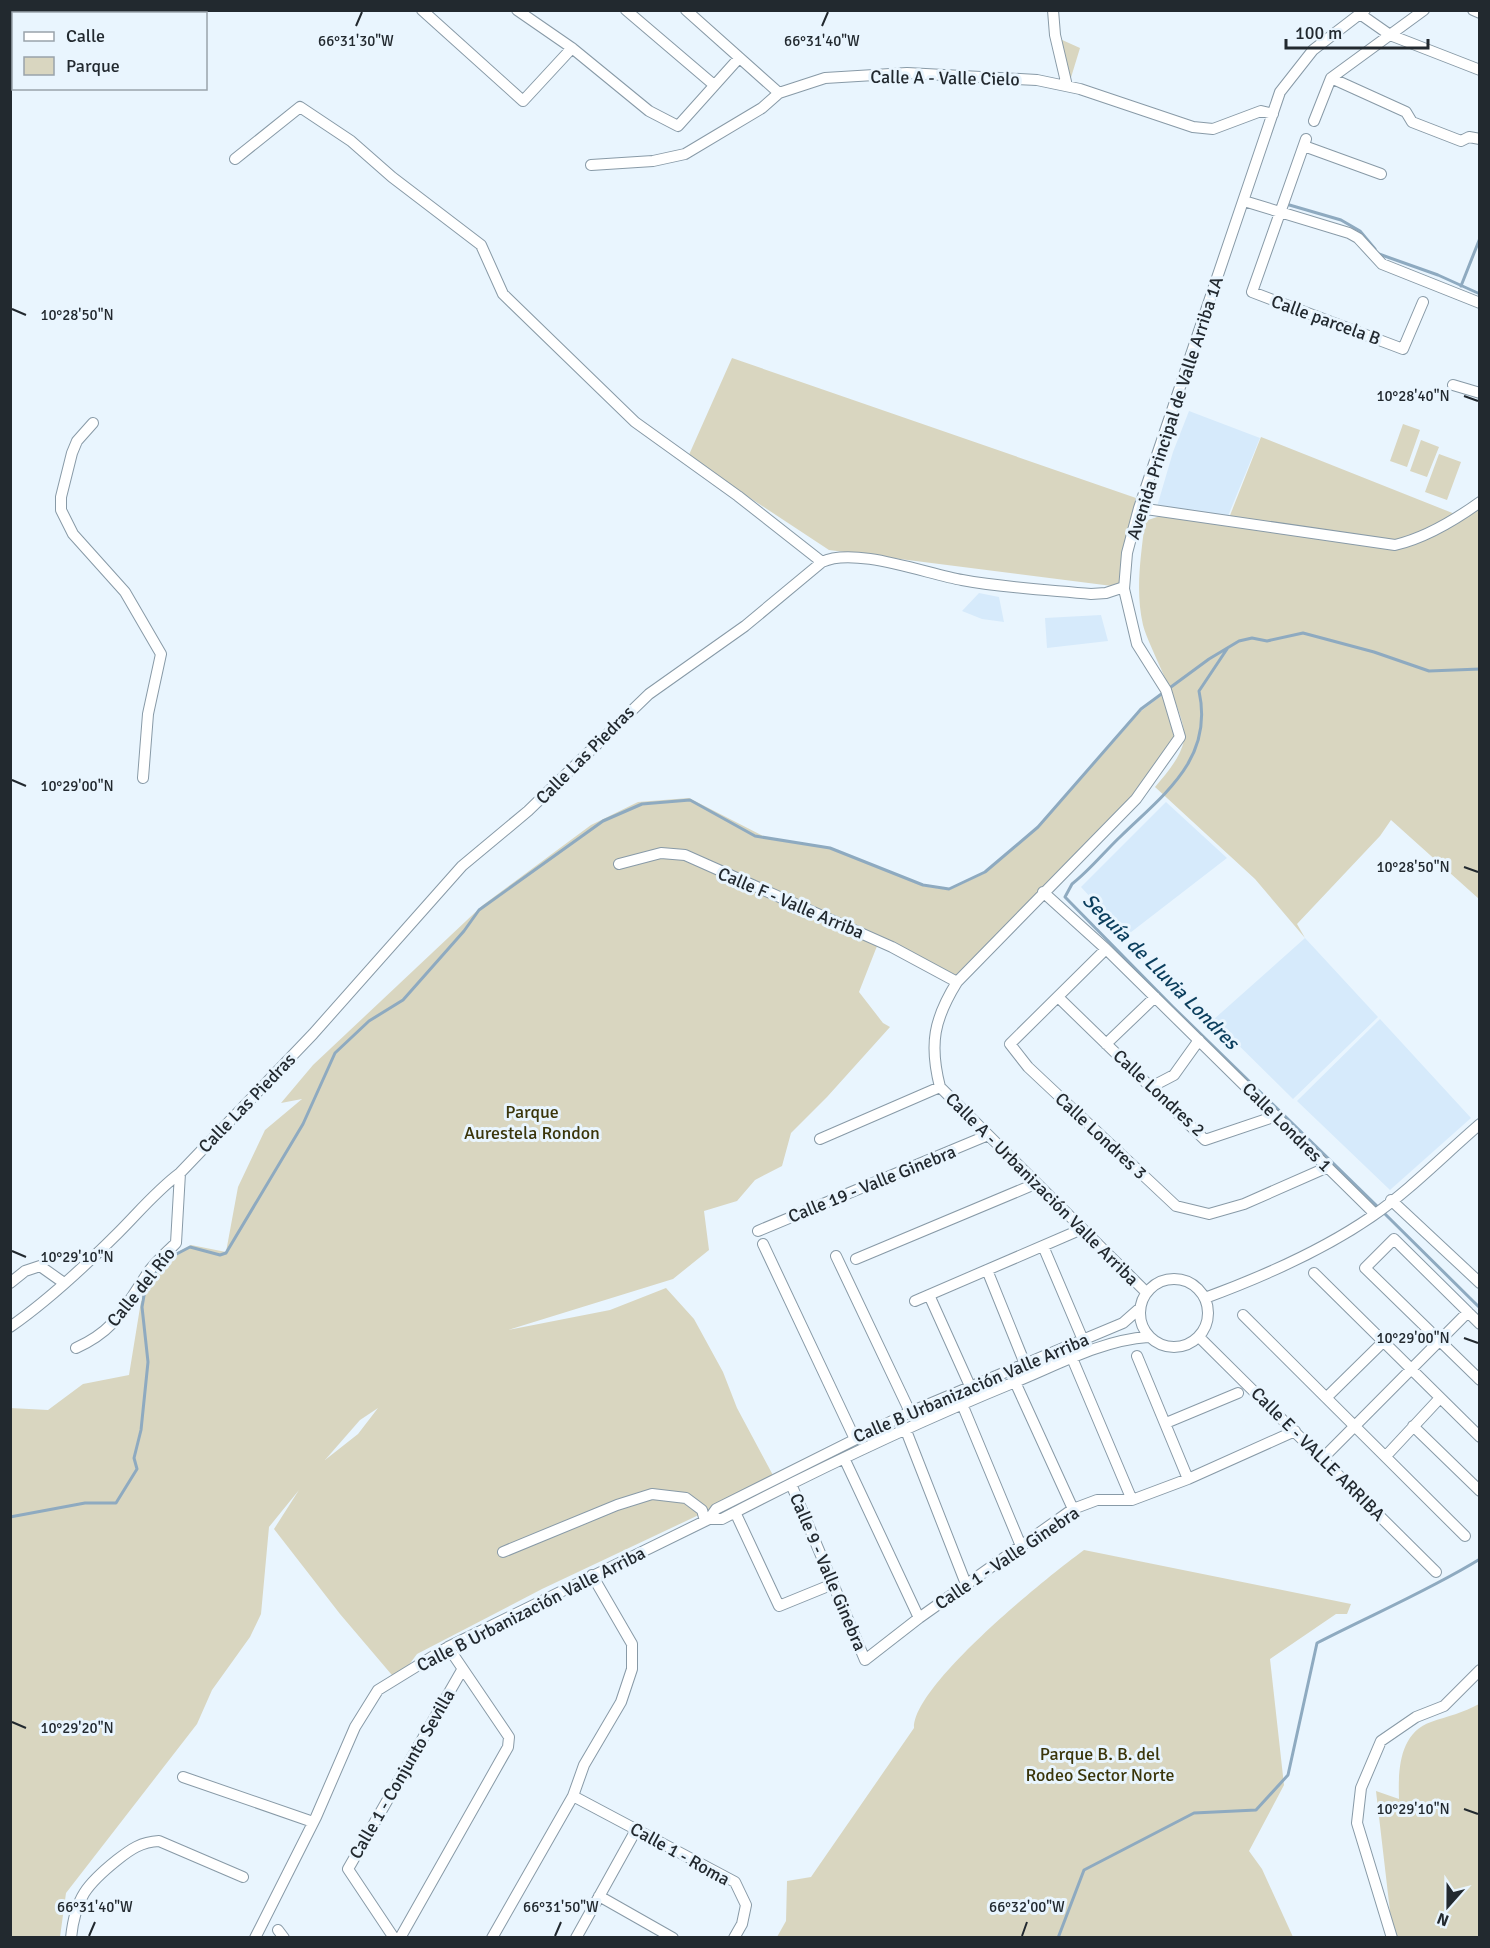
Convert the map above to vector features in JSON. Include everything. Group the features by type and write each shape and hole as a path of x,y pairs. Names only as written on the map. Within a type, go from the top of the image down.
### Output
{"street":[{"path":"423,10 524,101 572,48"},
{"path":"517,10 572,48 649,111 678,126 739,58"},
{"path":"626,10 714,86"},
{"path":"1053,10 1055,35 1067,86"},
{"path":"1314,121 1331,78 1424,10"},
{"path":"1473,10 1479,13"},
{"path":"691,11 779,93"},
{"path":"1363,12 1390,35 1479,70"},
{"name":"Avenida Principal de Valle Arriba 1A","path":"957,982 1136,799 1180,737 1166,690 1137,644 1124,587 1127,554 1139,508 1280,92 1313,50 1363,12"},
{"name":"Calle A - Valle Cielo","path":"591,165 653,160 685,154 762,108 779,93 825,78 907,73 1037,80 1067,86 1193,127 1213,129 1261,111 1273,114"},
{"path":"1331,78 1406,112 1412,122 1461,141 1469,136 1479,139"},
{"path":"235,159 300,107 351,141 392,177 481,245 503,294 635,422 720,482 822,562 831,558 867,559 962,580 1091,594 1106,593 1124,587"},
{"name":"Calle parcela B","path":"1381,174 1305,142 1252,292 1404,349 1424,302"},
{"path":"1244,201 1349,233 1390,268 1479,303"},
{"path":"1453,385 1479,393"},
{"path":"93,423 77,441 72,453 61,497 61,510 73,534 125,592 161,654 148,714 143,778"},
{"path":"1139,508 1395,545 1408,542 1460,516 1479,502"},
{"name":"Calle Las Piedras","path":"10,1327 64,1283 118,1233 155,1192 180,1173 313,1034 462,866 528,812 649,694 745,626 822,562"},
{"name":"Calle F - Valle Arriba","path":"619,864 661,853 685,855 892,947 957,982"},
{"name":"Calle Londres 1","path":"1043,892 1106,949 1375,1214"},
{"name":"Calle Londres 3","path":"1106,949 1010,1044 1028,1067 1176,1206 1209,1214 1244,1204 1328,1167"},
{"name":"Calle A - Urbanización Valle Arriba","path":"957,982 942,1008 934,1038 933,1060 940,1087 986,1136 1146,1292"},
{"name":"Calle Londres 2","path":"1058,997 1205,1140 1276,1116"},
{"path":"1106,1044 1155,997"},
{"path":"1151,1087 1174,1075 1198,1040"},
{"path":"820,1139 940,1087"},
{"path":"1205,1298 1258,1278 1316,1250 1375,1214 1479,1124"},
{"name":"Calle 19 - Valle Ginebra","path":"758,1231 986,1136"},
{"name":"Calle del Río","path":"76,1348 97,1338 118,1320 147,1272 176,1243 180,1173"},
{"path":"855,1259 1035,1184"},
{"path":"1391,1200 1479,1283"},
{"path":"915,1301 1082,1229"},
{"path":"1479,1323 1394,1239 1365,1268 1479,1380"},
{"path":"763,1244 854,1437"},
{"path":"1043,1246 1083,1340"},
{"path":"836,1257 910,1412"},
{"path":"10,1283 25,1271 40,1266 64,1283"},
{"path":"987,1270 1026,1364"},
{"path":"1314,1273 1479,1437"},
{"path":"1179,1279 1190,1283 1205,1298 1209,1308 1205,1329 1190,1344 1179,1348 1166,1347 1148,1337 1140,1322 1140,1308 1146,1292 1155,1284 1179,1279"},
{"path":"929,1295 970,1386"},
{"name":"Calle B Urbanización Valle Arriba","path":"707,1520 716,1509 854,1437 1123,1323 1140,1308"},
{"path":"1322,1459 1468,1312"},
{"path":"1243,1316 1328,1397 1465,1536"},
{"name":"Calle B Urbanización Valle Arriba","path":"255,1938 313,1822 356,1728 378,1690 448,1647 592,1575 707,1520 722,1519 905,1428 1072,1358 1128,1338 1148,1337"},
{"name":"Calle E - VALLE ARRIBA","path":"1199,1337 1436,1572"},
{"path":"1328,1397 1383,1342"},
{"path":"1137,1356 1188,1479"},
{"path":"1072,1358 1132,1500"},
{"path":"1015,1382 1073,1509"},
{"path":"1166,1423 1238,1393"},
{"path":"1386,1456 1440,1398"},
{"path":"962,1404 1021,1546"},
{"path":"1413,1426 1479,1491"},
{"path":"905,1428 966,1584"},
{"name":"Calle 1 - Valle Ginebra","path":"865,1660 919,1618 1073,1509 1097,1500 1132,1500 1188,1479 1295,1431"},
{"path":"844,1458 919,1618"},
{"name":"Calle 9 - Valle Ginebra","path":"791,1484 865,1660"},
{"path":"503,1552 617,1505 652,1494 686,1498 702,1509 707,1520"},
{"path":"735,1512 779,1606 833,1584"},
{"path":"492,1938 573,1796 584,1764 621,1702 632,1669 632,1644 592,1575"},
{"name":"Calle 1 - Conjunto Sevilla","path":"400,1938 508,1747 509,1737 448,1647"},
{"name":"Calle 1 - Conjunto Sevilla","path":"394,1938 348,1869 462,1670"},
{"path":"1392,1938 1357,1823 1360,1788 1381,1741 1416,1717 1444,1706 1479,1670"},
{"path":"183,1776 313,1822"},
{"name":"Calle 1 - Roma","path":"573,1796 735,1882 746,1905 742,1924 734,1938"},
{"path":"576,1938 636,1830"},
{"path":"71,1938 73,1918 90,1882 134,1846 159,1841 243,1877"},
{"path":"599,1896 673,1938"}],"shaded area":[{"path":"1189,411 1260,438 1226,521 1156,510 1173,452"},
{"path":"979,593 999,597 1004,622 982,619 962,611"},
{"path":"1101,615 1108,641 1047,648 1045,618"},
{"path":"1166,802 1227,858 1126,936 1081,887"},
{"path":"1305,938 1378,1017 1293,1099 1213,1020"},
{"path":"1380,1019 1471,1118 1390,1190 1297,1101"}],"green space":[{"path":"1060,39 1080,48 1069,84"},
{"path":"732,358 1136,498 1120,587 829,550 688,457"},
{"path":"1403,424 1420,430 1407,467 1390,461"},
{"path":"1261,437 1460,516 1479,502 1479,899 1391,820 1380,836 1297,924 1305,938 1255,879 1155,787 1180,753 1184,730 1175,701 1143,625 1139,586 1145,521 1166,514 1227,523"},
{"path":"1421,440 1439,447 1427,477 1410,471"},
{"path":"1439,454 1461,462 1447,500 1425,492"},
{"name":"Parque Aurestela Rondon","path":"1165,693 1178,737 1153,775 956,977 879,941 859,992 883,1023 890,1027 791,1133 782,1166 755,1180 737,1201 704,1211 709,1250 673,1279 508,1330 610,1310 666,1288 694,1319 723,1372 737,1408 775,1479 542,1589 417,1654 397,1681 340,1614 274,1529 299,1490 269,1527 261,1614 250,1637 212,1690 197,1724 66,1893 60,1937 11,1937 10,1408 48,1410 83,1384 129,1375 144,1283 164,1259 191,1245 226,1252 238,1187 265,1130 302,1099 281,1103 313,1065 483,905 591,825 638,802 689,798 769,839 830,848 923,886 949,890 985,873 1039,827 1141,711","holes":["378,1408 358,1434 325,1460 360,1420"]},
{"name":"Parque B. B. del Rodeo Sector Norte","path":"1084,1550 1351,1604 1347,1614 1336,1614 1270,1659 1284,1785 1249,1851 1262,1869 1293,1937 777,1937 786,1921 787,1881 811,1877 914,1728 920,1709 935,1686 985,1633"},
{"path":"1479,1704 1479,1937 1393,1937 1376,1791 1399,1799 1400,1765 1412,1735 1420,1727"}],"waterway":[{"path":"1286,204 1341,220 1360,231 1375,249"},
{"path":"1461,286 1480,238"},
{"path":"1379,254 1438,275 1480,294"},
{"path":"165,1260 190,1247 220,1255 226,1253 303,1124 335,1053 369,1021 403,1000 464,931 479,910 603,821 642,804 690,800 755,836 830,848 923,885 949,889 985,872 1038,827 1141,709 1209,659 1239,641 1252,638 1267,641 1303,633 1374,652 1429,671 1480,669"},
{"name":"Sequía de Lluvia Londres","path":"1227,649 1199,691 1202,715 1199,736 1192,756 1182,773 1169,790 1072,884 1065,897 1173,1007 1379,1208"},
{"path":"1383,1212 1480,1308"},
{"path":"10,1517 85,1503 116,1503 137,1469 134,1458 141,1430 148,1362 142,1307 146,1284 161,1265"},
{"path":"1058,1938 1084,1870 1194,1813 1256,1810 1288,1775 1317,1643 1420,1592 1480,1559"}]}
